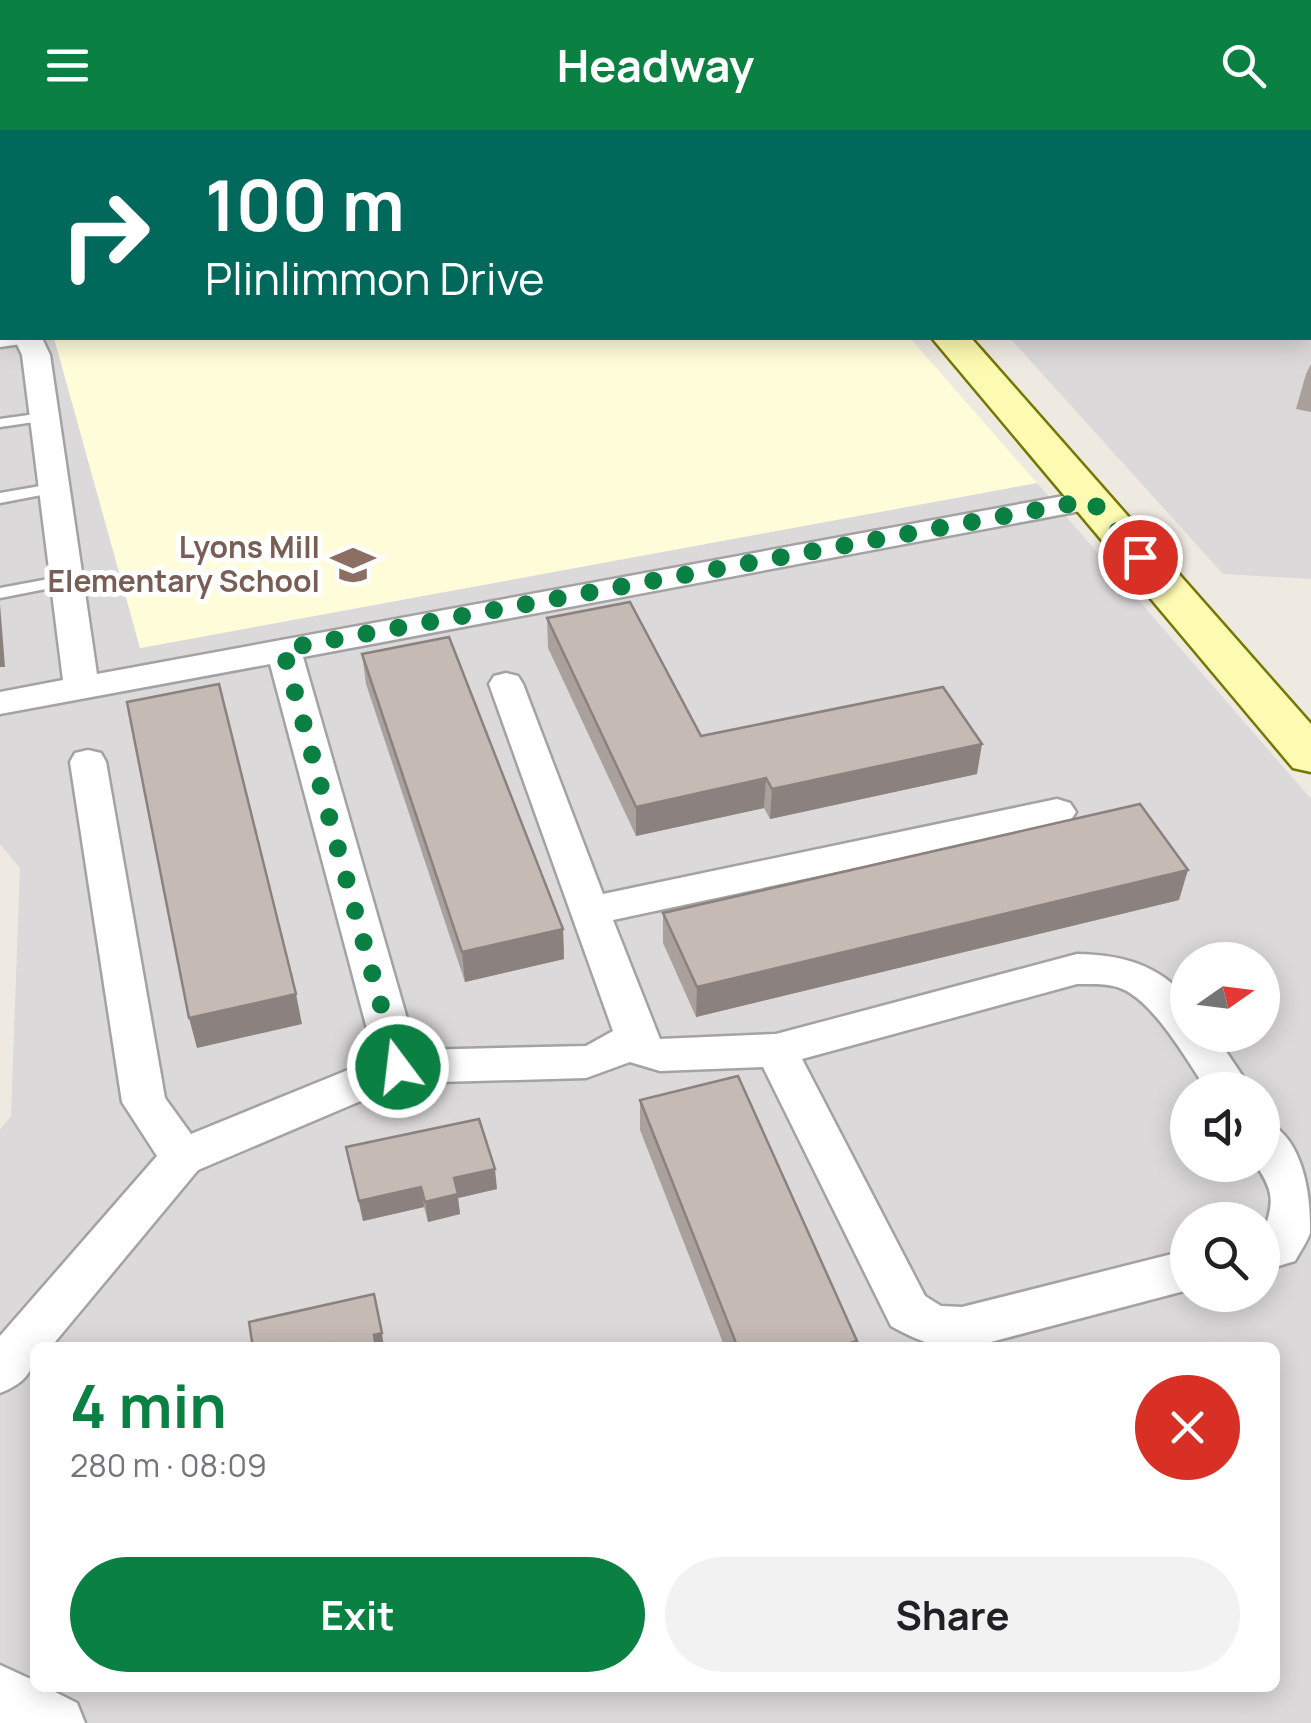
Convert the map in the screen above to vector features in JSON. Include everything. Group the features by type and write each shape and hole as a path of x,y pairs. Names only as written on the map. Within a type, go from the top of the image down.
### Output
{"main road":[{"path":"952,340 1311,756"}],"street":[{"path":"19,340 36,355 82,688"},
{"path":"0,703 1091,500"},
{"path":"283,649 398,1067"},
{"path":"0,1372 185,1154 204,1151 398,1067 586,1062 628,1045 636,1036 506,684"},
{"path":"88,762 144,1102 174,1147 185,1154"},
{"path":"589,911 1057,812"},
{"path":"628,1045 660,1055 776,1050 1077,969 1111,969 1149,982 1170,1007"},
{"path":"776,1050 908,1311 934,1326 962,1328 1170,1275"},
{"path":"1280,1165 1297,1191 1300,1216 1280,1246"},
{"path":"0,1693 57,1723"}],"lane":[{"path":"0,424 43,417"},
{"path":"0,498 52,489"},
{"path":"0,592 65,581"}],"shaded area":[{"path":"0,340 55,340 141,648 1037,483 1311,799 1311,1723 0,1723 0,1130 11,1116 20,868 0,844"},
{"name":"Lyons Mill Elementary School","path":"55,340 912,340 1037,483 140,648"},
{"path":"1012,340 1311,340 1311,579 1223,574"}],"building":[{"path":"630,602 701,736 943,687 982,744 772,789 766,778 636,807 547,618"},
{"path":"449,637 563,929 462,952 362,654"},
{"path":"219,684 296,994 189,1018 127,702"},
{"path":"1140,804 1188,870 697,987 663,913"},
{"path":"738,1076 857,1341 736,1342 640,1100"},
{"path":"479,1119 495,1169 454,1178 458,1194 425,1202 421,1187 359,1201 346,1147"},
{"path":"374,1294 382,1333 374,1335 375,1342 252,1342 249,1322"}],"place":[{"name":"Lyons Mill Elementary School","path":"353,565"}],"route":[{"path":"398,1067 283,649 1091,500 1140,557"}]}
